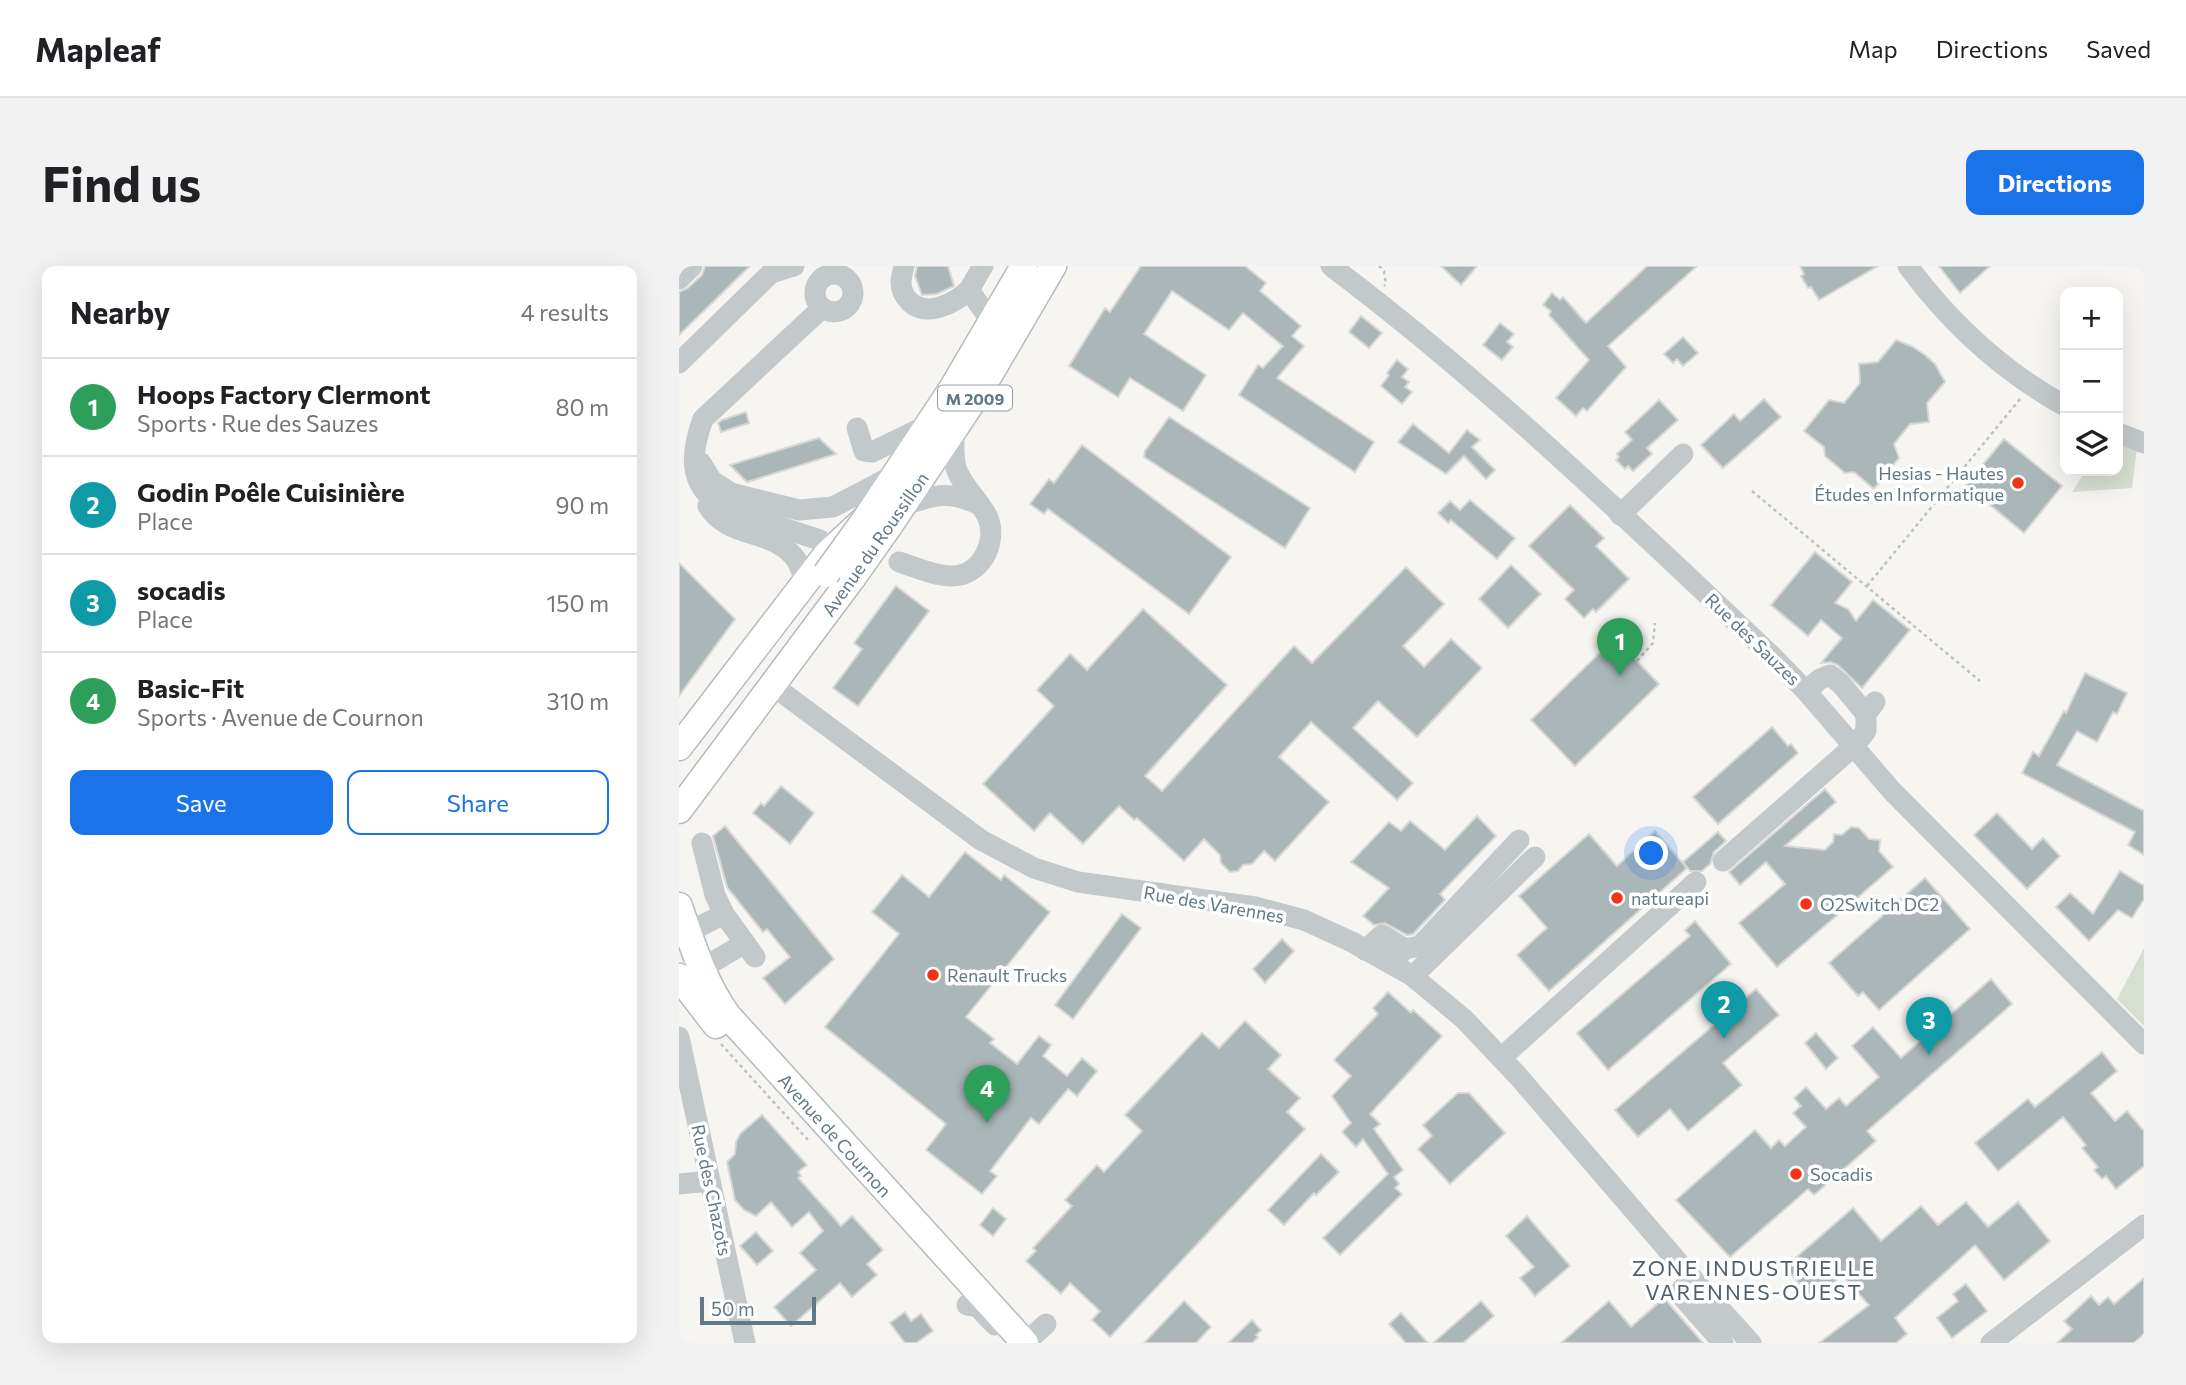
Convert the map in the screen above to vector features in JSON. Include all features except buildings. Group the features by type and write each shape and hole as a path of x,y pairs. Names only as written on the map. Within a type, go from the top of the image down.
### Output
{"main road":[{"name":"Avenue du Roussillon","path":"679,810 853,578 887,516 942,427 991,321 1024,266"},
{"name":"Avenue du Roussillon","path":"685,745 816,578 887,516 899,472 981,389 1053,266"},
{"name":"Avenue de Cournon","path":"679,905 684,935 685,975 700,1007 1001,1343"},
{"name":"Avenue de Cournon","path":"685,975 718,1003 1023,1343"}],"street":[{"path":"679,279 692,266"},
{"path":"679,363 771,273 795,266 847,277 853,287 853,299 845,309 833,312 822,307 815,296 825,273"},
{"path":"904,266 900,285 906,298 916,307 926,310 958,301 969,290 983,266"},
{"name":"Rue des Sauzes","path":"1331,266 1355,273 1772,656 1806,691 1892,791 2144,1044"},
{"path":"1908,266 1982,348 2024,381 2060,404"},
{"path":"969,290 991,321"},
{"path":"816,578 785,549 764,537 733,528 717,519 709,509 693,461 703,419 822,307"},
{"path":"857,428 864,451 872,452 942,427 958,473 982,506 989,522 990,541 982,560 967,573 945,576 899,562"},
{"path":"2123,435 2144,443"},
{"path":"694,448 712,481 731,493 799,510 833,507 899,472"},
{"path":"1620,514 1683,454"},
{"path":"704,491 714,502 728,510 820,540"},
{"path":"887,516 935,495 948,494 982,506"},
{"path":"1723,861 1854,746 1866,732 1871,708 1830,675 1820,679 1806,691"},
{"name":"Rue des Varennes","path":"772,685 981,840 1034,868 1078,881 1255,907 1304,920 1365,950 1398,956 1413,976 1464,1019 1501,1058 1751,1343"},
{"path":"1398,956 1420,946 1519,840"},
{"path":"685,975 750,950 724,914 715,895 702,843"},
{"path":"1413,976 1535,857"},
{"path":"1501,1058 1696,882"},
{"path":"684,935 724,914"},
{"name":"Rue des Chazots","path":"679,1037 745,1343"},
{"path":"680,1181 710,1181"},
{"path":"1990,1343 2144,1225"},
{"path":"1692,1278 1679,1293 1723,1343"},
{"path":"967,1305 978,1307 1012,1343 1023,1343 1046,1324"}],"path":[{"path":"1867,586 2022,397"},
{"path":"1752,491 1980,681"},
{"path":"1637,661 1653,643 1655,623"},
{"path":"717,1040 808,1140"}],"shaded area":[{"path":"2123,442 2137,448 2132,488 2072,492 2082,476 2123,476"},
{"path":"2144,948 2144,1026 2117,999"}],"place":[{"name":"Hesias - Hautes Études en Informatique","path":"2018,483"},
{"name":"Hoops Factory Clermont","path":"1620,676"},
{"name":"natureapi","path":"1617,898"},
{"name":"O2Switch DC2","path":"1806,904"},
{"name":"Renault Trucks","path":"933,975"},
{"name":"Godin Poêle Cuisinière","path":"1724,1039"},
{"name":"socadis","path":"1929,1055"},
{"name":"Basic-Fit","path":"987,1123"},
{"name":"Socadis","path":"1796,1174"}],"district":[{"name":"ZONE INDUSTRIELLE VARENNES-OUEST","path":"1754,1279"}]}
